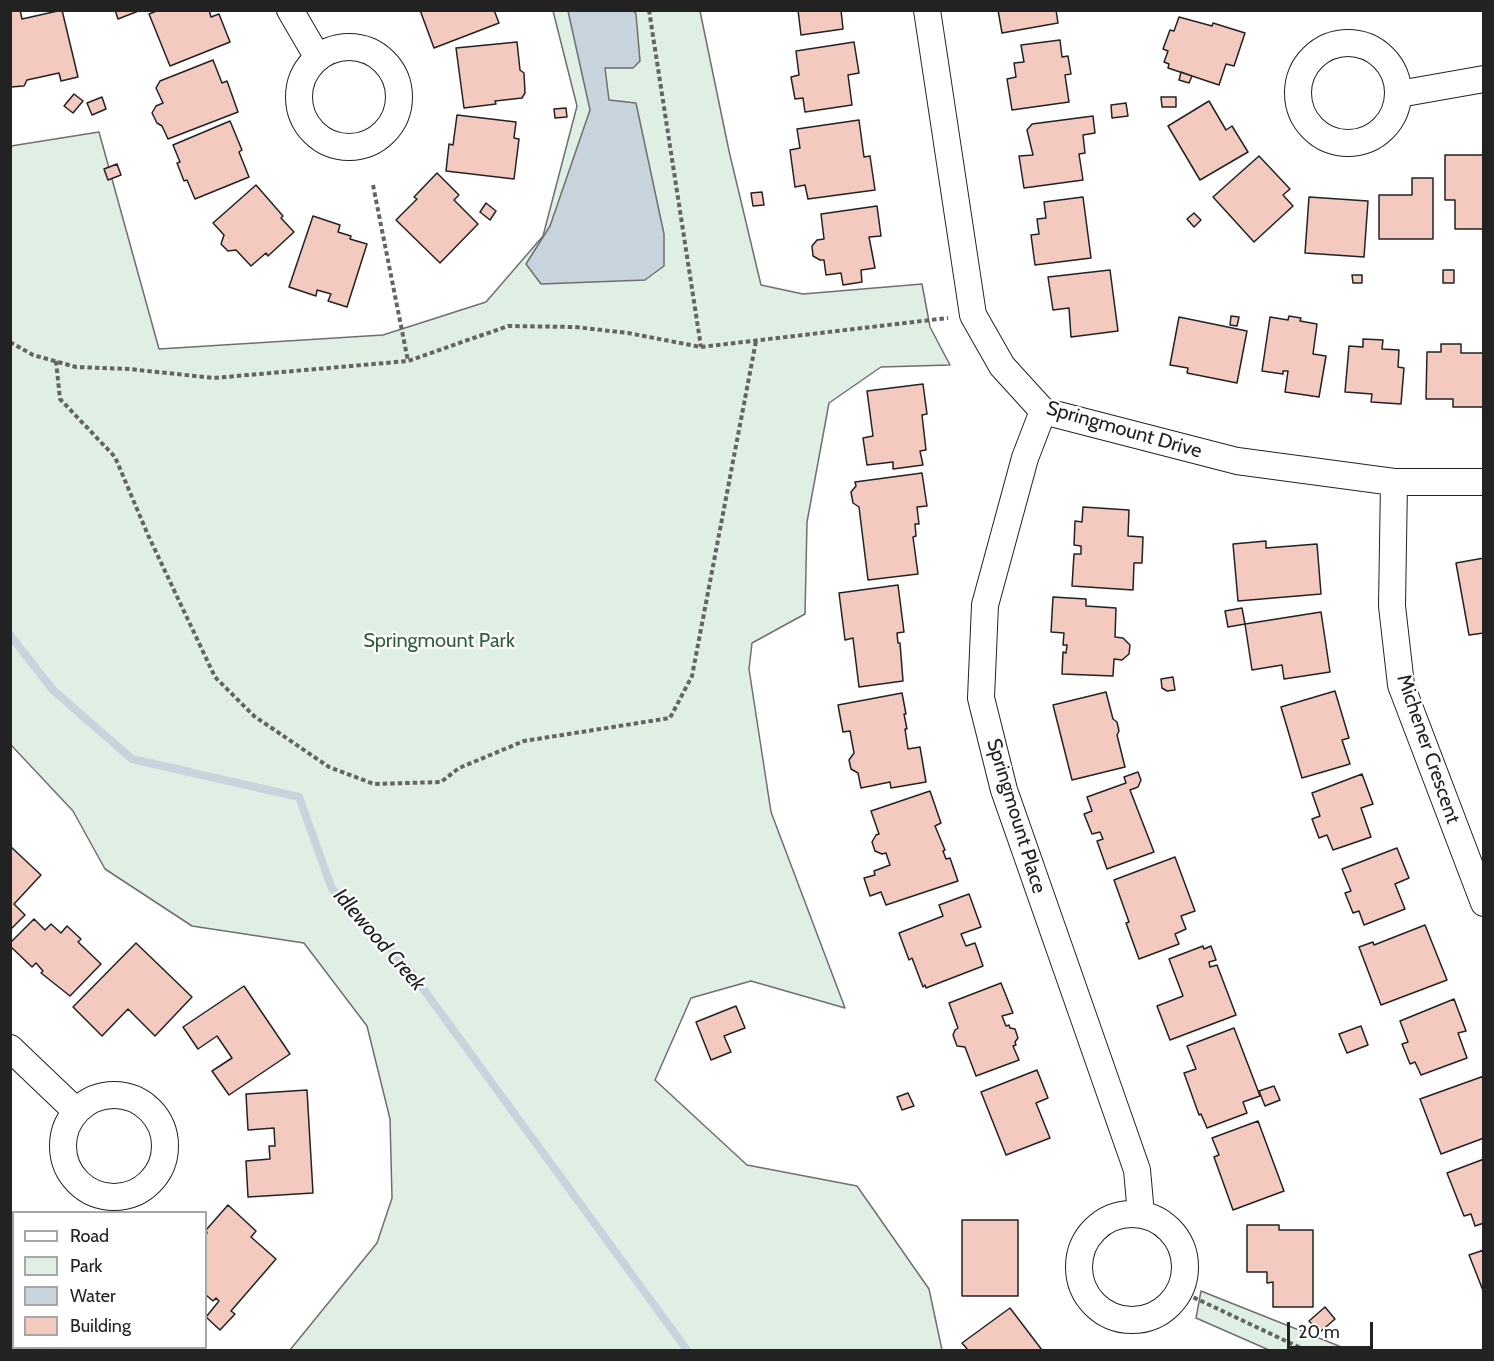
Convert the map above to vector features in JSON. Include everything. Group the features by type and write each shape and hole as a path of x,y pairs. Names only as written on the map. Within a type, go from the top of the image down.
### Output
{"street":[{"path":"290,10 318,58"},
{"name":"Springmount Drive","path":"927,10 973,315 1002,366 1043,411 1237,461 1394,482 1484,482"},
{"path":"1399,94 1484,79"},
{"name":"Springmount Place","path":"1043,411 1025,458 985,605 981,698 1004,790 1137,1170 1141,1214"},
{"name":"Michener Crescent","path":"1394,482 1392,606 1401,685 1484,903"},
{"path":"10,1048 76,1111"},
{"path":"121,1095 145,1104 157,1118 166,1140 165,1158 156,1178 142,1190 120,1198 102,1197 83,1188 71,1175 65,1162 62,1144 66,1127 76,1111 86,1103 103,1096 121,1095"},
{"path":"1126,1214 1141,1214 1166,1225 1178,1239 1185,1256 1186,1275 1180,1291 1158,1315 1140,1320 1118,1319 1101,1310 1088,1297 1080,1276 1080,1257 1086,1240 1093,1231 1108,1220 1126,1214"}],"path":[{"path":"649,10 701,347"},
{"path":"373,185 408,361"},
{"path":"10,342 33,355 76,367 129,369 214,378 408,361 508,326 575,327 628,333 701,347 973,315"},
{"path":"56,361 60,399 115,457 148,535 215,676 254,716 329,767 374,784 385,784 441,782 459,768 524,741 670,718 693,676 756,341"},
{"path":"1180,1291 1305,1350"}],"green space":[{"name":"Springmount Park","path":"553,11 700,11 729,151 761,285 803,294 922,284 930,327 950,365 881,367 829,403 807,522 805,614 752,643 749,669 771,812 845,1008 751,981 691,998 655,1080 747,1165 857,1186 929,1289 942,1350 290,1350 377,1243 392,1198 390,1119 367,1026 304,943 192,926 105,869 73,811 11,745 11,146 99,132 159,349 383,335 486,302 543,236 577,106"},
{"path":"1201,1291 1349,1350 1269,1350 1196,1318"}],"water":[{"path":"568,11 634,11 636,14 640,61 633,68 605,68 609,100 636,103 664,234 664,266 645,280 541,284 526,264 550,226 590,110"}],"building":[{"path":"10,10 20,10 22,19 62,10 78,77 61,81 59,73 27,80 24,86 10,87"},
{"path":"115,10 141,10 118,19"},
{"path":"159,10 209,10 211,17 219,14 230,42 170,66 149,14"},
{"path":"420,10 494,10 499,23 434,48"},
{"path":"798,10 841,10 843,29 801,35"},
{"path":"998,10 1056,10 1058,23 1002,33"},
{"path":"1179,17 1212,26 1213,23 1245,33 1234,66 1226,64 1219,85 1168,68 1169,64 1164,62 1168,51 1163,49 1170,30 1174,31"},
{"path":"1060,40 1062,57 1068,56 1071,74 1065,75 1069,102 1012,110 1007,79 1016,77 1014,63 1024,62 1021,45"},
{"path":"517,42 520,70 524,73 525,93 522,98 464,108 456,48"},
{"path":"854,42 859,73 848,75 852,105 805,112 803,98 795,99 791,77 799,75 796,51"},
{"path":"213,60 222,83 227,81 238,112 168,139 152,113 156,106 163,103 156,88 160,81"},
{"path":"1181,72 1192,76 1189,83 1179,80"},
{"path":"74,94 83,101 73,113 64,106"},
{"path":"102,97 106,109 92,115 87,103"},
{"path":"1161,97 1176,97 1176,107 1162,107"},
{"path":"1209,101 1226,130 1232,126 1248,152 1200,180 1168,126"},
{"path":"1126,103 1128,116 1112,118 1111,105"},
{"path":"566,108 567,117 555,118 554,109"},
{"path":"457,115 516,122 514,138 519,139 514,179 446,171 449,144 453,145"},
{"path":"1093,116 1095,133 1083,135 1085,153 1079,154 1083,180 1024,188 1019,156 1033,155 1027,130 1032,124"},
{"path":"859,120 864,157 870,156 875,190 808,199 805,185 795,187 790,150 800,148 797,129"},
{"path":"230,121 242,150 239,152 249,177 195,199 187,180 184,181 173,145"},
{"path":"1445,155 1484,155 1484,229 1455,229 1455,200 1445,200"},
{"path":"1259,156 1290,189 1283,195 1293,206 1254,242 1213,197"},
{"path":"117,164 121,175 108,180 104,169"},
{"path":"437,173 459,195 454,200 478,224 440,263 396,220 417,199 414,197"},
{"path":"1412,178 1433,178 1433,239 1379,239 1379,195 1412,195"},
{"path":"256,185 294,232 268,256 266,253 251,266 236,250 228,251 221,244 224,235 213,223"},
{"path":"762,192 764,205 753,206 751,193"},
{"path":"1083,197 1091,258 1035,265 1031,235 1039,234 1037,219 1046,218 1044,202"},
{"path":"1309,197 1368,201 1364,257 1305,253"},
{"path":"486,203 496,211 490,220 480,212"},
{"path":"877,206 881,236 869,237 875,268 861,270 862,282 843,285 841,273 826,275 824,260 813,256 812,246 817,240 824,239 821,214"},
{"path":"1194,213 1201,220 1194,227 1187,219"},
{"path":"313,216 340,225 338,232 351,236 350,239 367,244 347,307 328,301 331,294 317,290 316,296 289,287"},
{"path":"1110,270 1118,331 1071,337 1069,308 1053,310 1048,277"},
{"path":"1443,270 1454,270 1454,283 1443,283"},
{"path":"1352,275 1362,275 1362,283 1353,283"},
{"path":"1231,316 1239,317 1237,326 1230,325"},
{"path":"1289,316 1317,324 1313,354 1326,356 1319,397 1285,392 1288,371 1283,371 1283,374 1262,371 1270,317 1288,320"},
{"path":"1179,317 1247,331 1237,383 1187,373 1188,368 1170,365"},
{"path":"1363,339 1383,340 1382,349 1399,350 1398,367 1404,368 1401,404 1371,402 1372,394 1345,392 1349,346 1363,347"},
{"path":"1441,344 1461,344 1461,353 1484,353 1483,407 1453,407 1453,399 1426,399 1427,352 1441,352"},
{"path":"923,384 927,414 922,415 926,450 920,451 923,465 893,469 893,462 867,465 863,438 873,436 867,391"},
{"path":"922,473 927,506 917,507 919,524 915,524 916,536 913,537 918,574 868,580 859,507 853,503 851,492 856,486 855,482"},
{"path":"1083,507 1129,510 1128,536 1143,537 1142,563 1134,563 1133,590 1072,586 1074,554 1081,554 1081,546 1074,545 1075,521 1082,522"},
{"path":"1266,541 1266,548 1317,544 1321,594 1238,601 1233,544"},
{"path":"1484,558 1484,633 1469,635 1456,563"},
{"path":"898,585 904,632 897,633 903,681 859,687 853,638 845,640 839,593"},
{"path":"1053,597 1086,599 1086,606 1116,608 1115,637 1123,638 1130,645 1129,654 1122,660 1114,659 1113,676 1062,674 1063,652 1066,653 1067,645 1063,645 1064,633 1051,632"},
{"path":"1242,608 1245,624 1228,627 1225,611"},
{"path":"1321,612 1330,672 1284,679 1282,665 1252,670 1245,624"},
{"path":"1173,677 1175,690 1167,691 1162,688 1161,679"},
{"path":"1335,691 1349,738 1342,740 1350,764 1302,778 1281,707"},
{"path":"1106,692 1113,719 1117,722 1119,731 1117,735 1125,767 1072,780 1053,705"},
{"path":"902,693 908,749 920,747 926,782 891,788 890,782 861,788 858,773 851,769 849,760 854,753 850,731 843,732 838,705"},
{"path":"1138,772 1141,780 1138,787 1130,790 1154,852 1107,869 1097,841 1103,839 1100,832 1092,834 1084,814 1092,811 1087,797 1126,783 1124,777"},
{"path":"1362,774 1373,804 1361,808 1371,837 1333,850 1327,835 1319,838 1312,819 1320,816 1312,793"},
{"path":"930,791 941,823 935,826 945,850 943,851 946,859 950,858 958,881 886,905 881,892 870,896 864,878 875,875 874,871 890,865 886,853 875,851 872,842 879,834 871,811"},
{"path":"10,846 41,875 14,904 25,915 10,930"},
{"path":"1397,848 1409,878 1395,884 1405,909 1364,925 1359,911 1353,913 1345,893 1351,891 1342,869"},
{"path":"1175,857 1195,911 1181,916 1186,929 1175,934 1179,944 1139,959 1114,880"},
{"path":"969,894 981,927 961,934 966,946 975,943 983,966 926,988 925,985 923,987 912,958 909,960 899,933 943,916 939,905"},
{"path":"34,919 45,930 51,924 61,933 67,926 81,939 78,942 101,964 70,996 41,973 43,971 36,963 32,967 10,946 10,943"},
{"path":"1425,925 1447,980 1381,1005 1359,947 1373,942 1374,945"},
{"path":"136,943 192,997 155,1036 128,1009 102,1036 73,1007"},
{"path":"1203,946 1204,949 1211,946 1216,960 1209,962 1210,967 1217,965 1236,1015 1170,1040 1157,1006 1183,996 1169,959"},
{"path":"1001,983 1013,1013 1002,1016 1006,1026 1009,1025 1010,1028 1015,1029 1018,1038 1016,1045 1013,1046 1019,1060 976,1076 965,1047 957,1046 953,1035 958,1028 949,1003"},
{"path":"244,986 290,1054 229,1095 212,1071 232,1058 217,1036 198,1049 183,1027"},
{"path":"1454,999 1466,1031 1458,1033 1467,1058 1421,1075 1415,1062 1410,1064 1402,1044 1408,1042 1400,1021"},
{"path":"736,1006 745,1028 724,1036 731,1052 711,1060 696,1022"},
{"path":"1361,1026 1368,1045 1347,1053 1339,1034"},
{"path":"1234,1028 1260,1096 1243,1102 1247,1113 1207,1128 1201,1114 1199,1115 1184,1073 1196,1069 1187,1046"},
{"path":"1037,1070 1048,1098 1036,1103 1050,1138 1006,1155 981,1092"},
{"path":"1484,1076 1484,1138 1441,1154 1420,1099"},
{"path":"1274,1086 1280,1100 1265,1106 1259,1091"},
{"path":"307,1090 313,1193 248,1197 246,1161 270,1159 269,1146 275,1146 274,1128 248,1130 246,1094"},
{"path":"908,1093 914,1106 902,1110 897,1097"},
{"path":"1258,1121 1284,1191 1233,1210 1214,1157 1219,1155 1212,1138"},
{"path":"1484,1159 1484,1223 1475,1226 1471,1214 1464,1216 1447,1173"},
{"path":"228,1205 256,1231 251,1237 276,1259 231,1311 235,1314 220,1330 207,1318 219,1301 216,1298 213,1301 207,1296 207,1229"},
{"path":"962,1220 1018,1220 1018,1296 962,1296"},
{"path":"1247,1225 1279,1225 1279,1230 1313,1230 1313,1307 1273,1307 1273,1282 1267,1283 1267,1272 1247,1272"},
{"path":"1484,1250 1484,1293 1469,1255"},
{"path":"10,1254 12,1254 12,1314 10,1314"},
{"path":"1325,1307 1335,1319 1320,1332 1309,1321"},
{"path":"1010,1308 1042,1350 968,1350 962,1343"}],"waterway":[{"name":"Idlewood Creek","path":"10,635 53,690 132,759 299,797 332,889 408,968 687,1350"}]}
